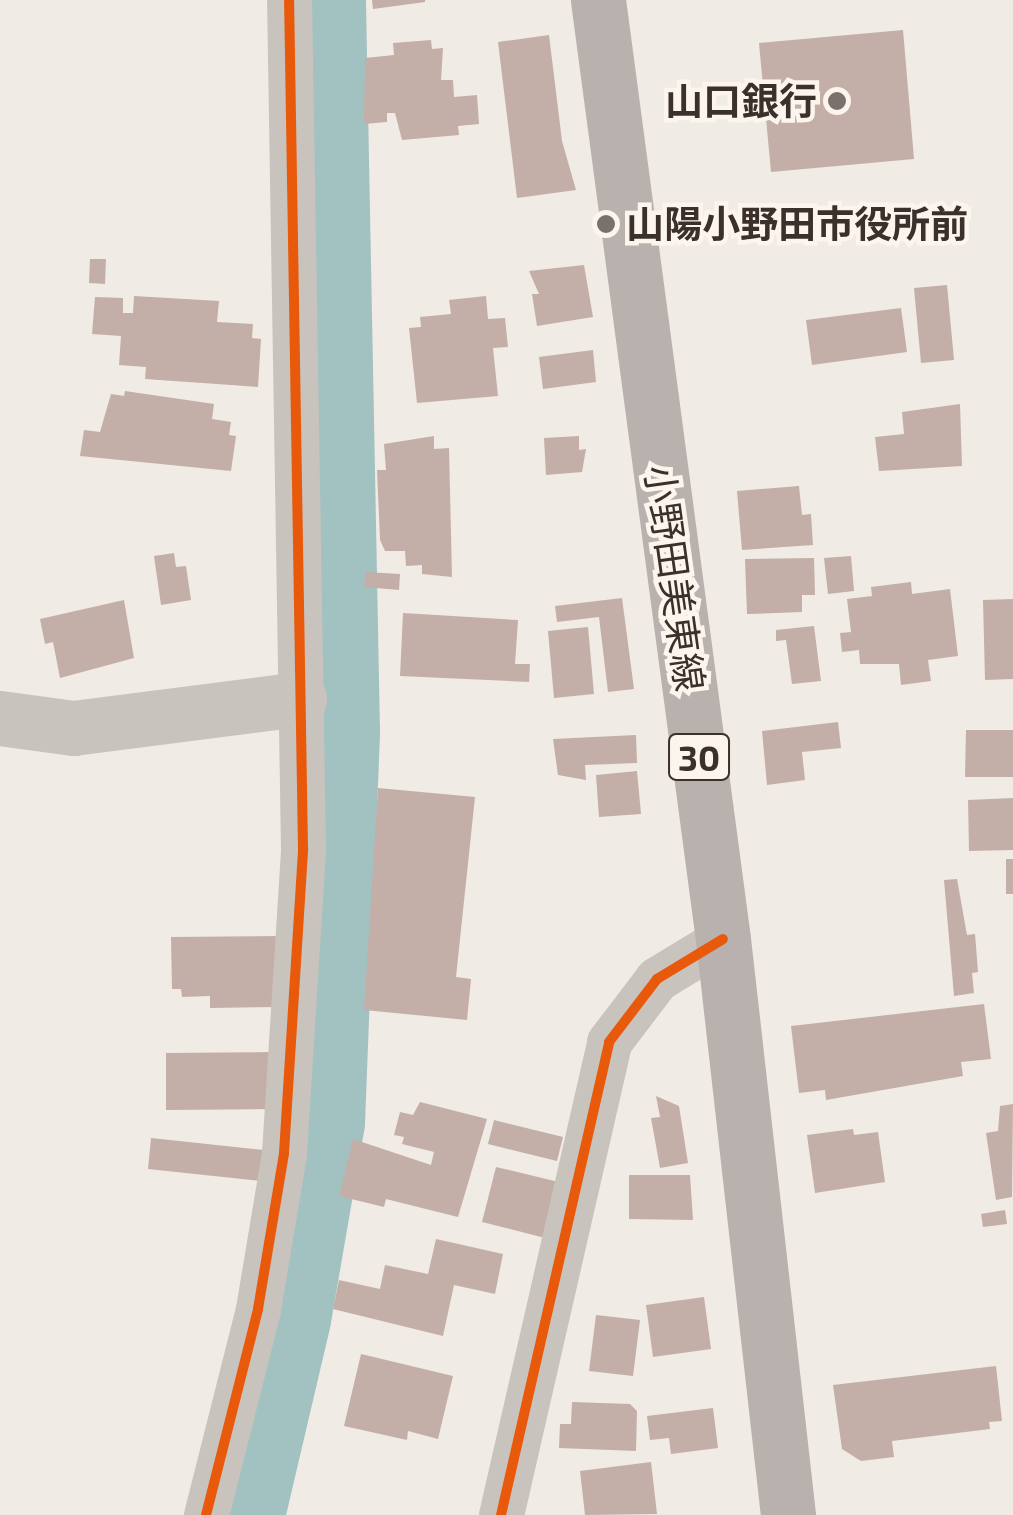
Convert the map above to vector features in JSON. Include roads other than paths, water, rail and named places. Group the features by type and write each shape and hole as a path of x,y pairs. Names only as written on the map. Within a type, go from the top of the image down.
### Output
{"main road":[{"name":"小野田美東線","path":"598,0 723,939 788,1515"}],"street":[{"path":"206,1515 258,1309 284,1153 303,849 289,0"},
{"path":"0,718 73,728 299,699"},
{"path":"501,1515 609,1042 657,980 723,939"}],"waterway":[{"path":"244,1515 290,1319 324,1123 339,732 325,0"}],"place":[{"name":"山口銀行","path":"837,101"},
{"name":"山陽小野田市役所前","path":"606,224"}]}
